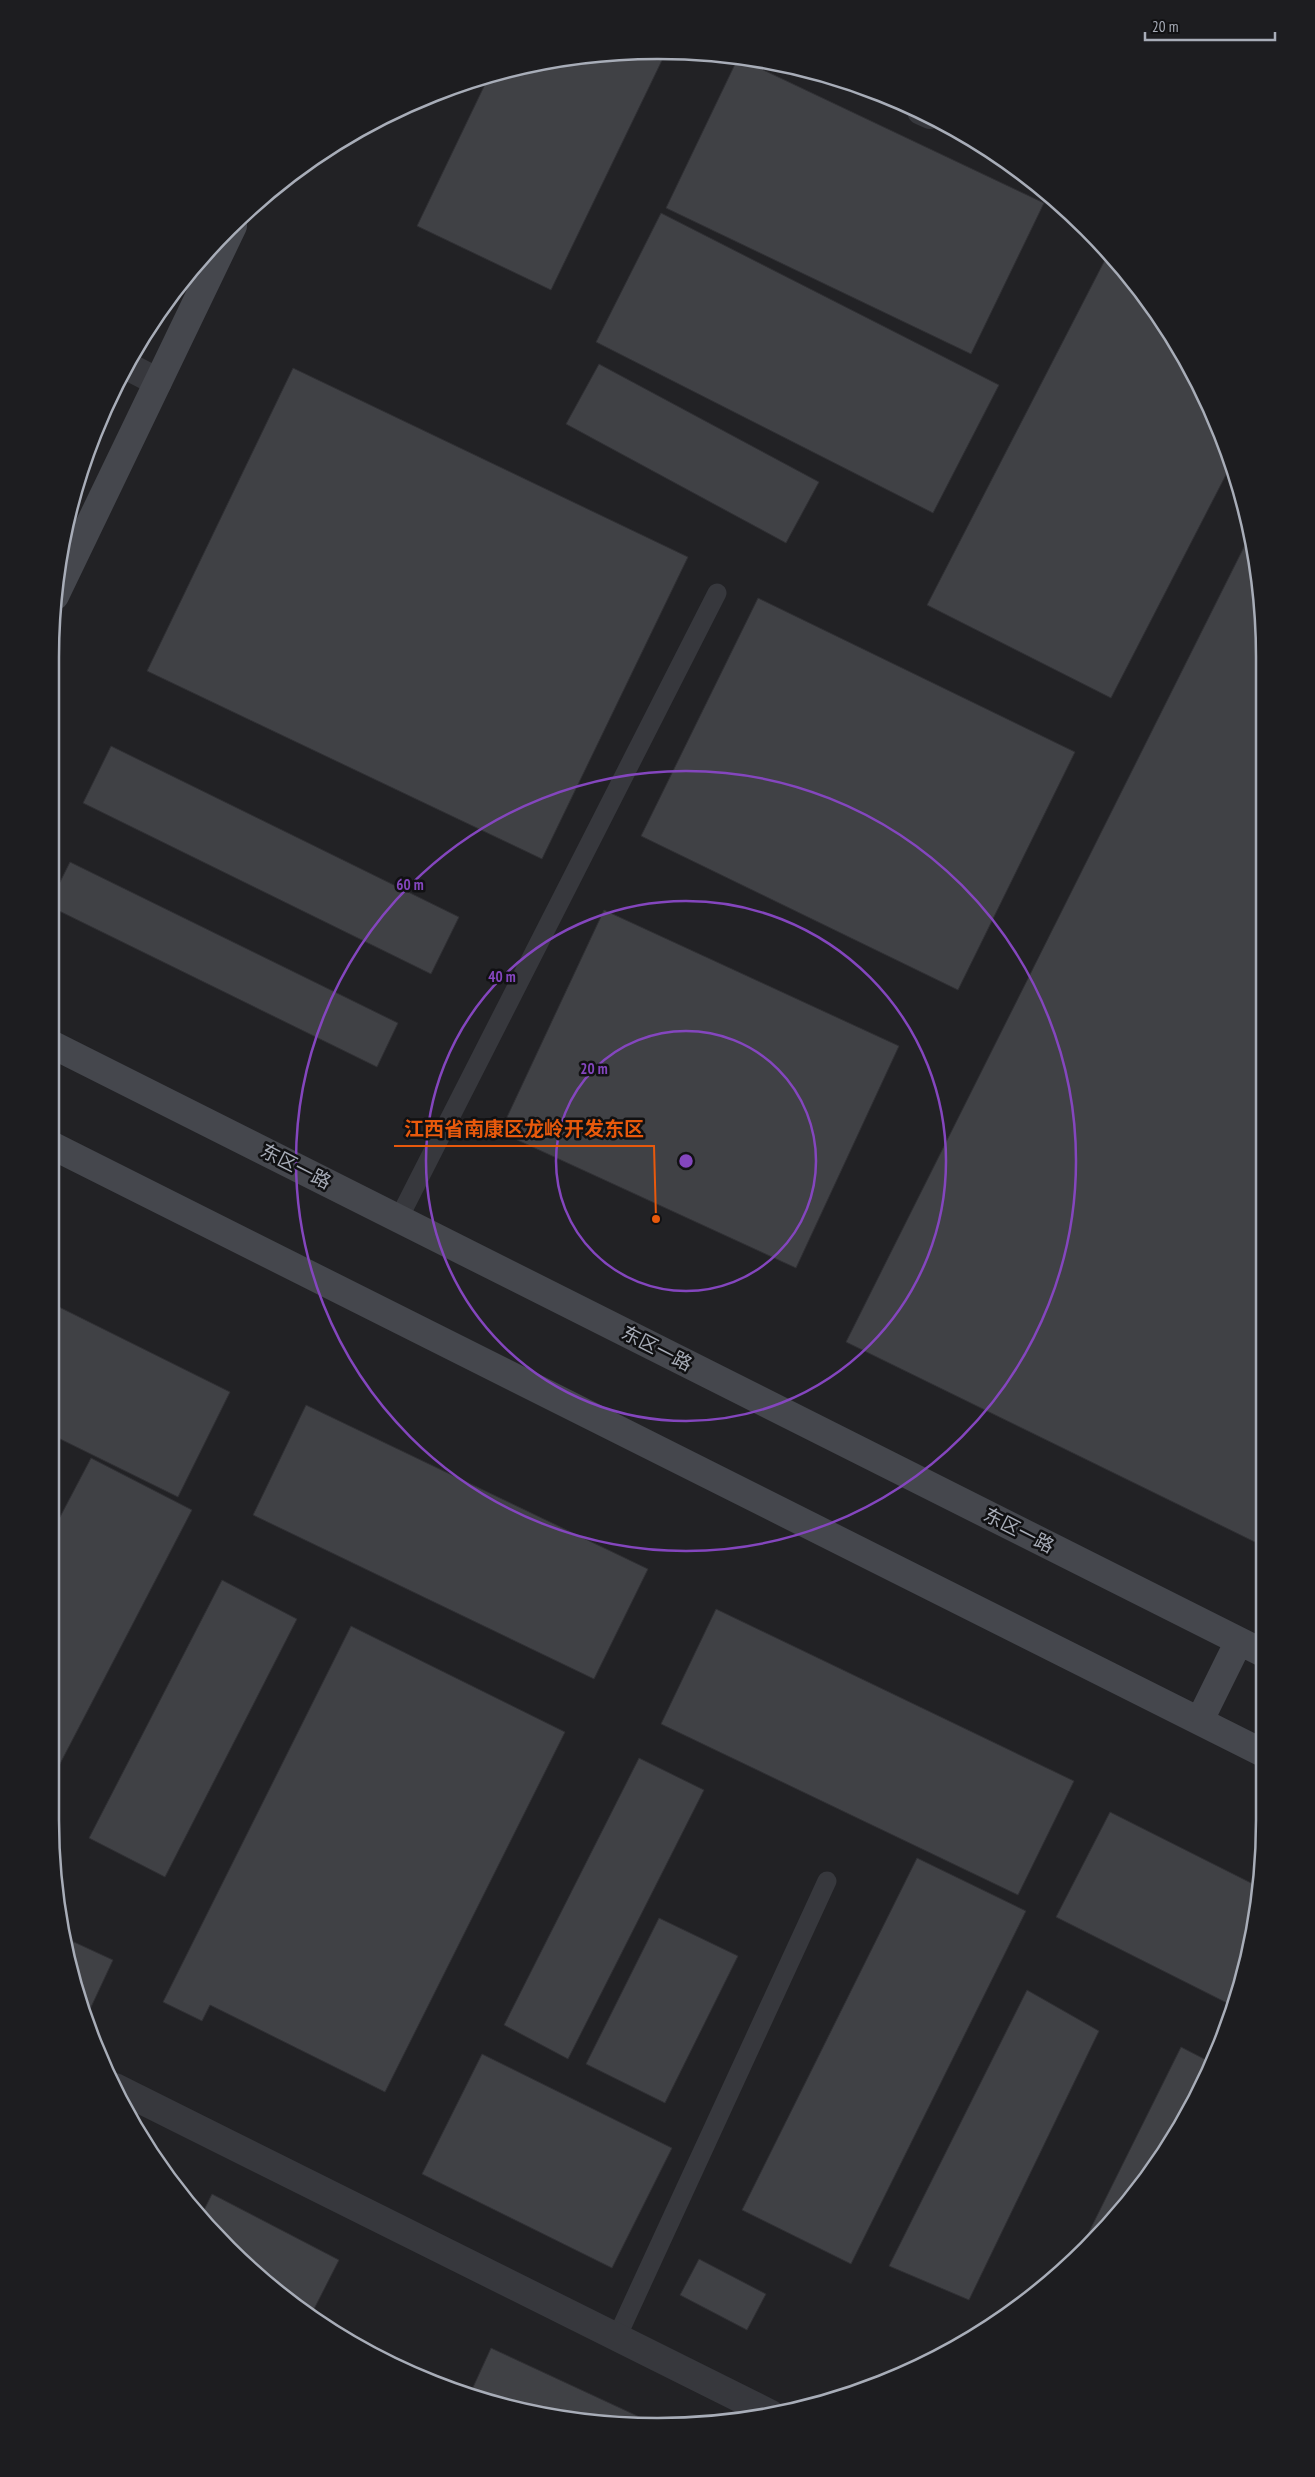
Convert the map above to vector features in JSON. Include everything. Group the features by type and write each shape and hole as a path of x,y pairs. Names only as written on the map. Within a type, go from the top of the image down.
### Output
{"main road":[{"path":"64,576 224,245"},
{"name":"东区一路","path":"59,1048 1256,1650"},
{"path":"59,1149 1256,1749"},
{"path":"1200,1720 1239,1641"}],"street":[{"path":"133,369 158,382"},
{"path":"124,2092 761,2409"}],"lane":[{"path":"399,1218 717,593"},
{"path":"617,2337 828,1881"}],"shaded area":[{"path":"618,60 697,60 774,70 812,79 887,104 922,120 957,139 1022,182 1081,234 1133,293 1176,358 1211,428 1236,503 1251,579 1255,618 1256,658 1255,1859 1245,1936 1236,1974 1211,2049 1195,2084 1176,2119 1133,2184 1081,2243 1022,2295 957,2338 922,2357 887,2373 812,2398 736,2413 697,2417 618,2417 541,2407 503,2398 428,2373 358,2338 293,2295 234,2243 207,2214 182,2184 139,2119 104,2049 79,1974 70,1936 60,1859 60,618 70,541 79,503 104,428 120,393 139,358 182,293 234,234 263,207 293,182 358,139 428,104 465,91 541,70 579,64"}],"building":[{"path":"663,59 551,290 417,226 485,85 541,70 579,64 618,60"},
{"path":"735,64 758,67 1044,203 971,354 666,208"},
{"path":"661,213 999,385 933,513 596,342"},
{"path":"1105,260 1133,293 1176,358 1211,428 1227,473 1111,698 927,605"},
{"path":"599,364 819,482 786,543 566,424"},
{"path":"293,368 688,557 542,859 147,671"},
{"path":"1245,544 1255,618 1256,658 1256,1543 846,1342"},
{"path":"758,598 1075,752 958,990 641,836"},
{"path":"111,746 459,917 431,974 83,803"},
{"path":"70,862 398,1023 377,1067 59,911 59,884"},
{"path":"604,910 899,1046 796,1268 500,1132"},
{"path":"59,1307 230,1392 178,1497 59,1438"},
{"path":"306,1405 648,1569 594,1679 253,1515"},
{"path":"91,1458 192,1510 59,1766 59,1519"},
{"path":"222,1580 297,1619 165,1877 89,1838"},
{"path":"716,1609 1074,1781 1018,1895 661,1724"},
{"path":"351,1626 565,1732 385,2092 210,2005 202,2021 163,2002"},
{"path":"639,1758 704,1790 568,2059 504,2025"},
{"path":"1110,1812 1252,1884 1245,1936 1227,2003 1056,1917"},
{"path":"917,1858 1026,1911 851,2264 742,2210"},
{"path":"659,1918 738,1956 665,2103 586,2064"},
{"path":"71,1941 113,1960 90,2009"},
{"path":"1027,1990 1099,2031 969,2300 889,2266"},
{"path":"1181,2047 1206,2060 1176,2119 1155,2152 1133,2184 1086,2237"},
{"path":"482,2054 672,2148 612,2268 422,2174"},
{"path":"212,2194 339,2260 314,2309 263,2270 234,2243 204,2210"},
{"path":"699,2259 766,2294 747,2330 680,2295"},
{"path":"491,2348 641,2418 579,2413 541,2407 472,2388"}],"place":[{"name":"江西省南康区龙岭开发东区","path":"656,1219"}]}
